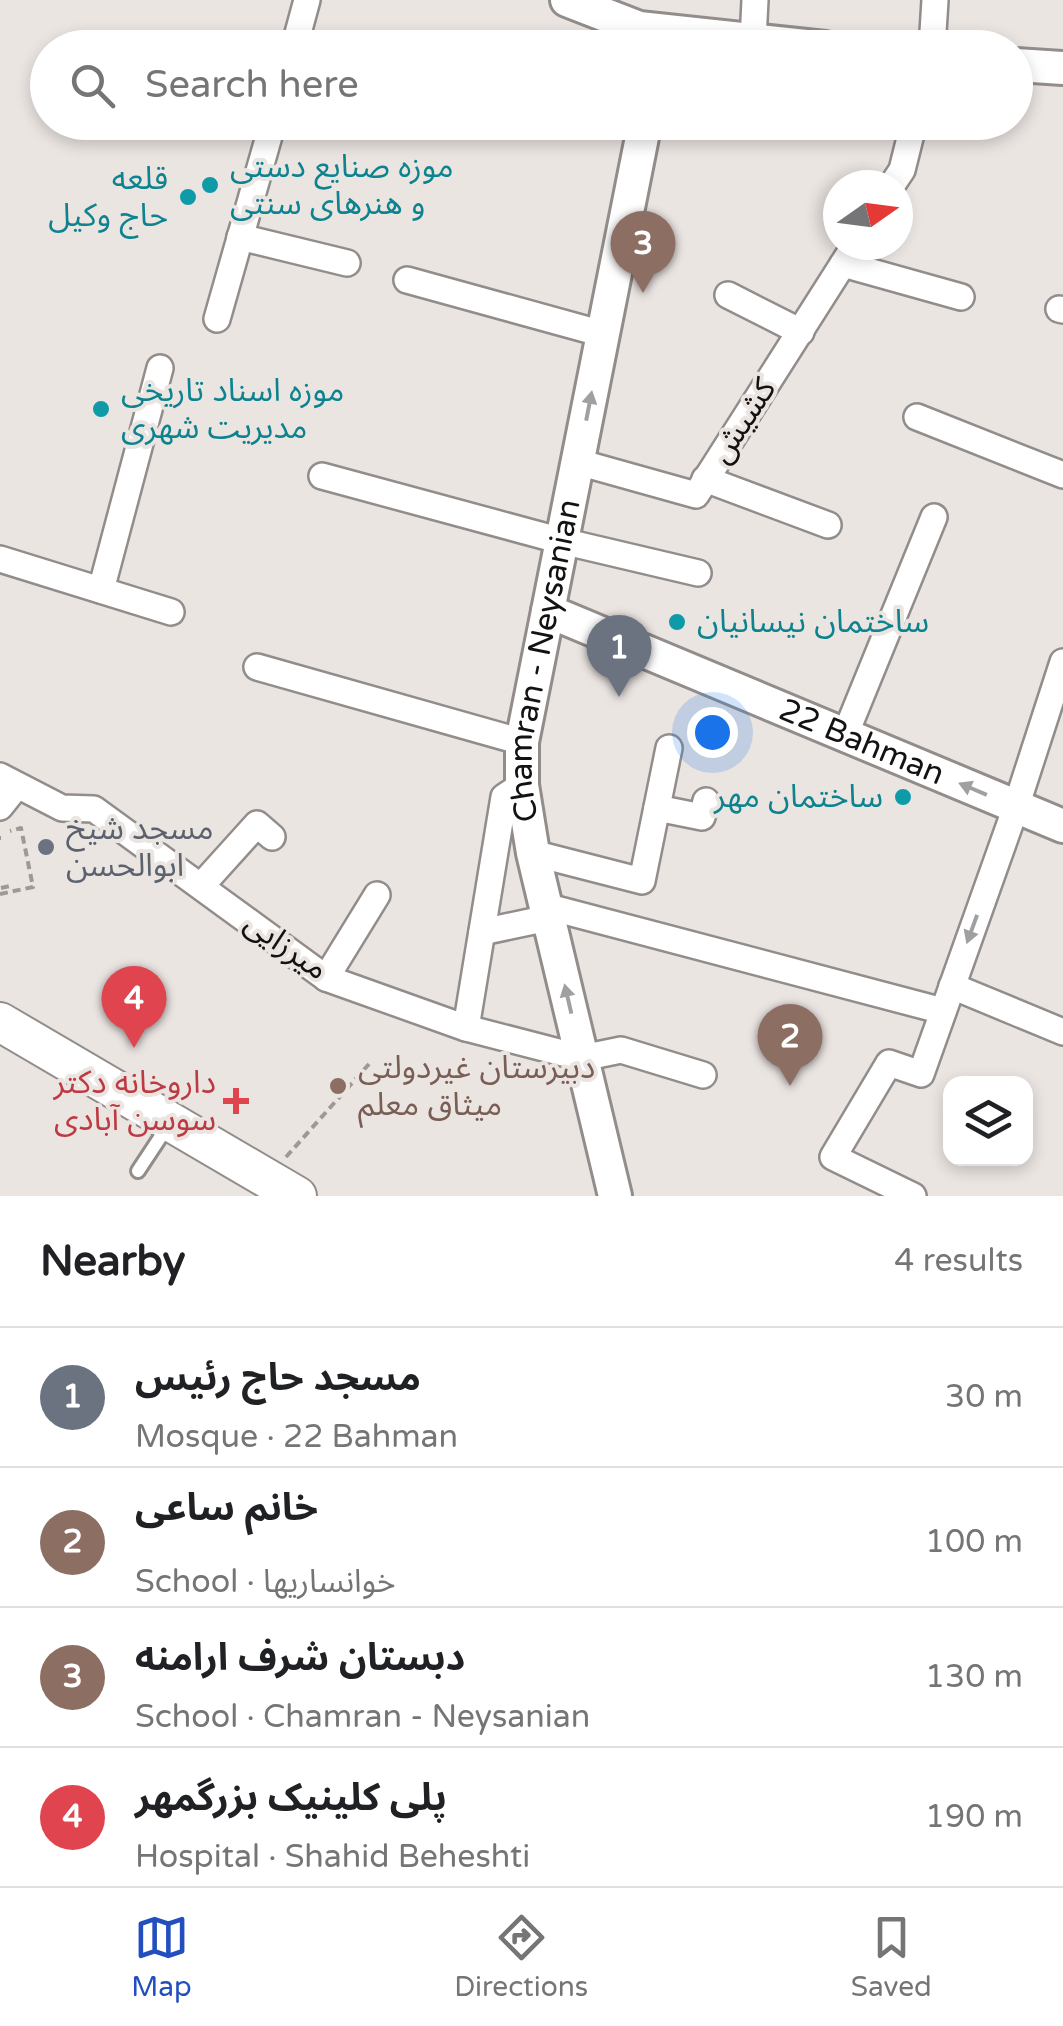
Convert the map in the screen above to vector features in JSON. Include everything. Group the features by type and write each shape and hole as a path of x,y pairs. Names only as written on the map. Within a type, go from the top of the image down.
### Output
{"main road":[{"path":"0,1022 283,1188"}],"street":[{"path":"299,30 307,0"},
{"path":"567,0 625,30"},
{"path":"754,30 755,0"},
{"path":"933,30 935,0"},
{"path":"1033,65 1063,68"},
{"path":"217,319 267,140"},
{"name":"Chamran - Neysanian","path":"615,1196 532,853 522,784 522,742 641,140"},
{"path":"902,170 910,140"},
{"path":"240,237 347,263"},
{"name":"کشیش","path":"578,462 696,494 845,260"},
{"path":"865,260 962,296"},
{"path":"407,280 603,334"},
{"path":"728,296 801,332"},
{"path":"100,590 160,368"},
{"path":"917,417 1063,475"},
{"path":"322,476 698,573"},
{"path":"705,479 828,525"},
{"path":"845,735 934,516"},
{"path":"0,558 171,612"},
{"name":"22 Bahman","path":"548,611 1063,826"},
{"path":"913,1196 833,1158 889,1063 921,1074 1063,662"},
{"path":"257,668 463,722 522,742"},
{"path":"532,853 642,881 669,748"},
{"path":"466,1028 504,797 522,784"},
{"name":"میرزایی","path":"5,790 62,808 94,809 326,978 466,1028 582,1058"},
{"path":"657,808 702,816 706,801"},
{"path":"201,886 257,824 272,837"},
{"path":"326,978 377,895"},
{"path":"482,932 547,912 944,1011"},
{"path":"952,986 1063,1032"},
{"path":"582,1058 621,1050 703,1074"}],"lane":[{"path":"138,1170 171,1122"}],"path":[{"path":"0,836 24,828 36,887 0,890"},
{"path":"0,890 10,886"},
{"path":"283,1188 369,1064"}],"place":[{"name":"موزه صنایع دستی و هنرهای سنتی","path":"210,185"},
{"name":"قلعه حاج وکیل","path":"188,197"},
{"name":"دبستان شرف ارامنه","path":"643,293"},
{"name":"موزه اسناد تاریخی مدیریت شهری","path":"101,409"},
{"name":"ساختمان نیسانیان","path":"677,622"},
{"name":"مسجد حاج رئیس","path":"619,697"},
{"name":"ساختمان مهر","path":"903,797"},
{"name":"مسجد شیخ ابوالحسن","path":"46,847"},
{"name":"پلی کلینیک بزرگمهر","path":"134,1048"},
{"name":"دبیرستان غیردولتی میثاق معلم","path":"338,1086"},
{"name":"خانم ساعی","path":"790,1086"},
{"name":"داروخانه دکتر سوسن آبادی","path":"236,1101"}]}
